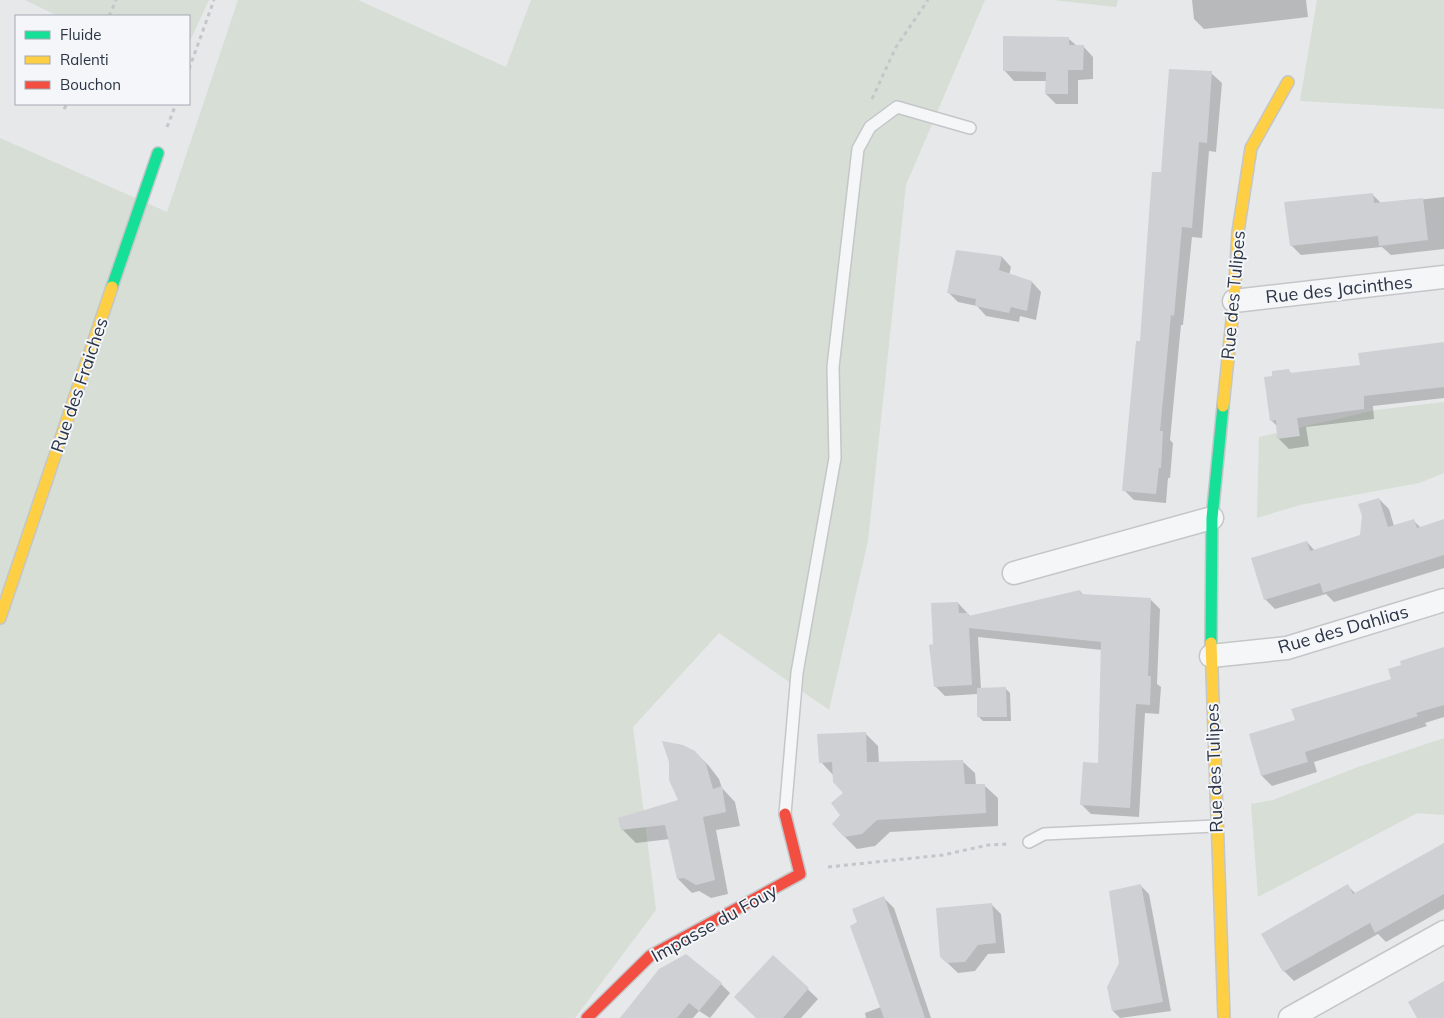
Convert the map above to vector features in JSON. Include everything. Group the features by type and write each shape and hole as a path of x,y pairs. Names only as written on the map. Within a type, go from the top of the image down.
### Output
{"street":[{"name":"Rue des Tulipes","path":"1224,1018 1215,826 1210,656 1212,518 1234,301 1238,232 1251,148 1288,82"},
{"name":"Rue des Fraiches","path":"0,618 158,153"},
{"name":"Rue des Jacinthes","path":"1234,301 1444,277"},
{"path":"1014,573 1212,518"},
{"name":"Rue des Dahlias","path":"1210,656 1286,648 1444,600"},
{"path":"786,814 800,874"},
{"name":"Impasse du Fouy","path":"587,1018 650,956 800,874"},
{"path":"1290,1018 1444,932"}],"lane":[{"path":"786,814 797,673 835,458 833,367 858,149 870,127 897,107 970,128"},
{"path":"1029,842 1044,834 1215,826"}],"path":[{"path":"109,15 116,0"},
{"path":"190,66 214,0"},
{"path":"883,117 871,101 896,47 928,0"},
{"path":"64,109 66,105"},
{"path":"800,874 825,867 943,855 988,845 1029,842"}],"shaded area":[{"path":"25,0 209,0 190,41 190,15 56,15"},
{"path":"238,0 358,0 506,67 531,0 985,0 906,185 868,541 829,710 719,633 633,727 656,910 575,1018 0,1018 0,138 167,212"},
{"path":"1053,0 1118,0 1116,7"},
{"path":"1317,0 1444,0 1444,109 1300,101"},
{"path":"1444,402 1444,473 1419,483 1300,505 1257,518 1259,437 1376,410"},
{"path":"1444,738 1444,815 1417,813 1258,897 1251,804 1273,800 1358,767"}],"building":[{"path":"1003,36 1069,37 1069,45 1084,45 1083,70 1068,70 1068,94 1045,94 1046,72 1003,71"},
{"path":"1169,69 1212,71 1207,143 1199,142 1192,228 1182,227 1174,316 1171,315 1160,431 1163,431 1161,468 1159,468 1156,494 1122,491 1136,341 1140,341 1152,172 1161,172"},
{"path":"1373,193 1374,203 1423,198 1428,240 1379,246 1378,236 1290,246 1284,202"},
{"path":"956,250 1002,256 999,270 1032,281 1027,311 1011,307 1009,313 975,306 976,299 947,293"},
{"path":"1444,342 1444,387 1364,396 1364,409 1297,418 1300,436 1277,439 1276,420 1270,421 1264,377 1272,376 1272,371 1289,369 1290,373 1360,365 1358,353"},
{"path":"1379,498 1388,527 1414,519 1417,528 1444,519 1444,555 1323,593 1320,583 1264,600 1251,558 1307,541 1310,551 1360,535 1362,516 1358,504"},
{"path":"1080,590 1081,594 1151,598 1148,676 1151,676 1150,705 1136,704 1130,808 1080,805 1083,762 1098,763 1101,642 969,628 972,685 934,687 929,645 933,644 931,603 958,602 959,613 968,613 969,616"},
{"path":"1444,647 1444,705 1416,713 1418,716 1305,752 1308,762 1261,776 1249,734 1295,720 1291,709 1391,679 1388,669 1401,665 1400,661"},
{"path":"1006,687 1007,717 977,717 977,688"},
{"path":"866,732 867,762 963,760 965,784 985,784 986,813 877,820 862,834 844,837 832,824 840,815 831,803 843,793 833,782 832,762 819,763 817,734"},
{"path":"662,741 683,745 695,751 706,764 713,789 722,786 726,812 703,817 715,880 696,885 684,878 677,879 665,825 621,830 618,818 678,800 669,780 669,762"},
{"path":"1444,843 1444,894 1375,933 1370,923 1283,972 1261,934 1348,884 1353,894"},
{"path":"1141,884 1163,1002 1112,1011 1107,987 1119,963 1109,891"},
{"path":"884,896 925,1018 884,1018 850,926 857,922 852,909"},
{"path":"992,903 996,943 978,945 965,962 947,963 940,957 936,908"},
{"path":"686,954 722,983 699,1011 689,1003 677,1018 620,1018 659,969"},
{"path":"773,955 809,988 783,1018 756,1018 734,997"},
{"path":"1444,981 1444,1018 1417,1018 1408,1002"}],"traffic: fast":[{"path":"112,287 158,153"},
{"path":"1211,643 1212,518 1223,406"}],"traffic: slow":[{"path":"1223,406 1234,301 1238,232 1251,148 1288,82"},
{"path":"0,618 112,287"},
{"path":"1211,643 1224,1018"}],"traffic: jam":[{"path":"587,1018 650,956 800,874 785,814"}]}
